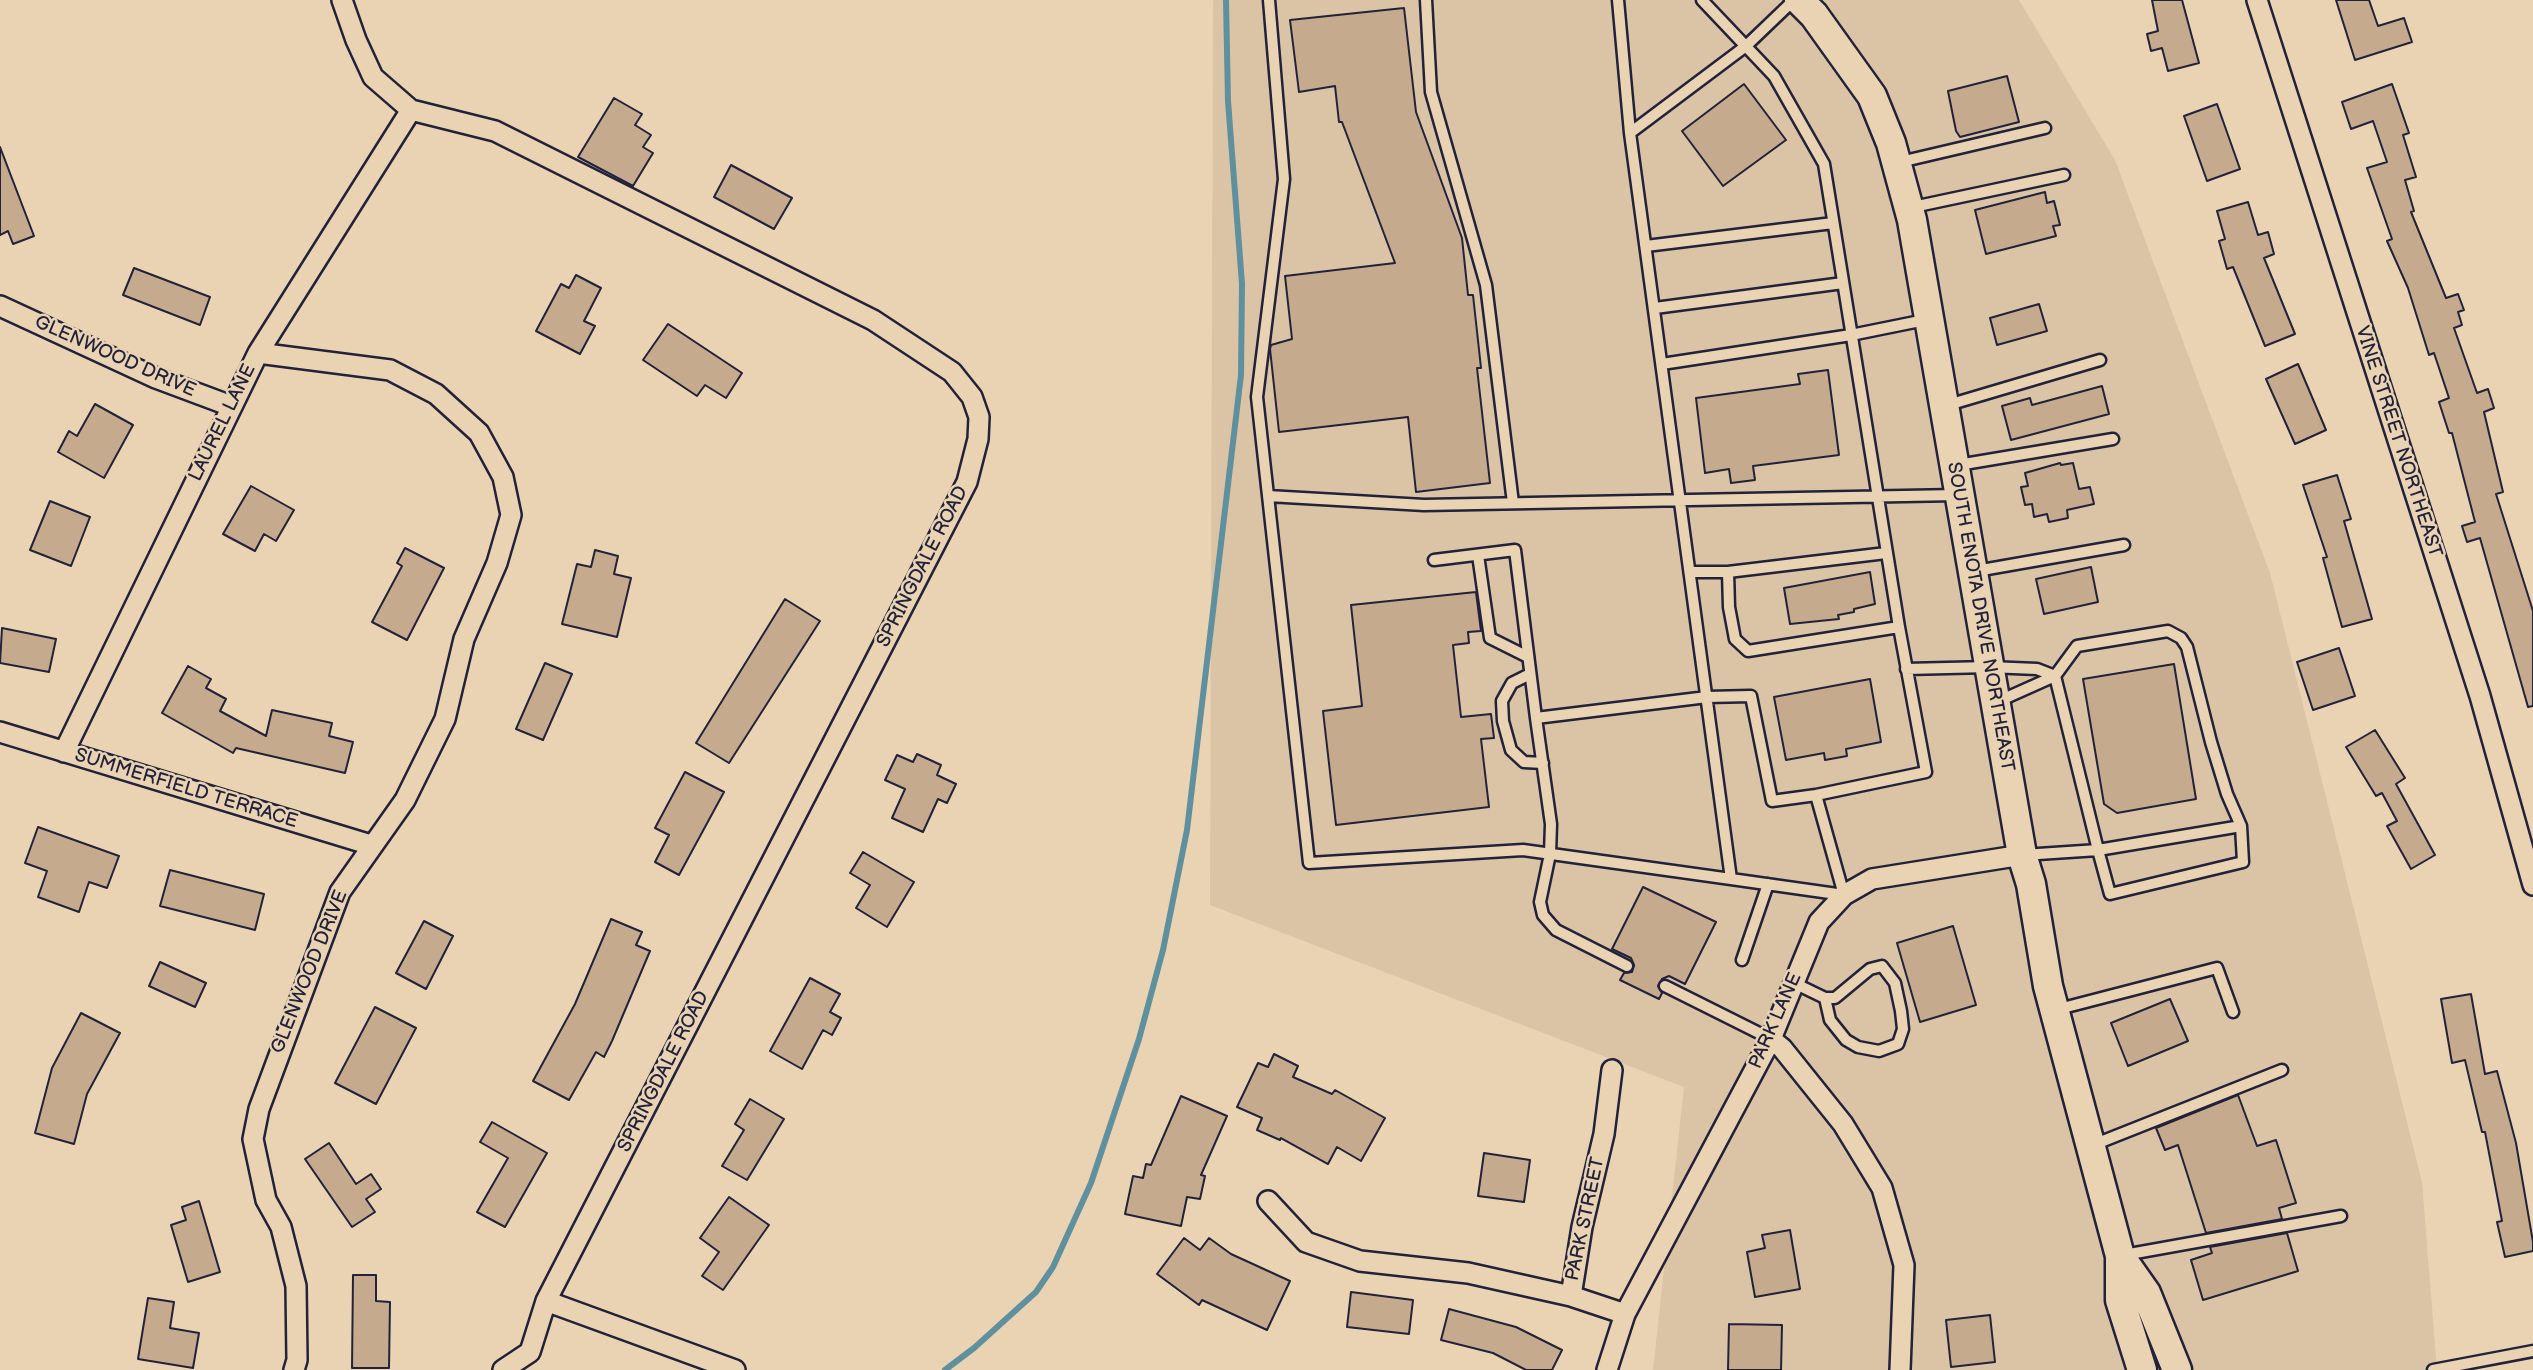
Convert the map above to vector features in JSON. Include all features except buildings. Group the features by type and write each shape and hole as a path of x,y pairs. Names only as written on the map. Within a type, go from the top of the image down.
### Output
{"main road":[{"name":"SOUTH ENOTA DRIVE NORTHEAST","path":"1797,0 1831,37 1872,96 1909,208 2022,855 2031,884 2054,1010 2093,1145 2120,1256"},
{"path":"2120,1256 2120,1300 2142,1370"},
{"path":"2120,1256 2146,1293 2177,1370"}],"street":[{"name":"SPRINGDALE ROAD","path":"342,0 373,77 411,110 495,131 873,320 952,372 972,397 979,416 978,439 967,482 546,1301 530,1352 502,1370"},
{"name":"VINE STREET NORTHEAST","path":"2257,0 2480,696 2533,886"},
{"name":"LAUREL LANE","path":"64,751 258,353 411,110"},
{"name":"GLENWOOD DRIVE","path":"0,306 156,378 231,406"},
{"name":"GLENWOOD DRIVE","path":"258,353 390,370 436,394 479,433 503,477 511,515 497,563 464,639 445,719 405,800 340,892 271,1072 253,1139 266,1200 281,1227 296,1286 297,1360 294,1370"},
{"name":"SUMMERFIELD TERRACE","path":"0,732 371,845"},
{"name":"PARK LANE","path":"1625,1314 1771,1039 1819,922 1844,895 1872,879 2022,855"},
{"path":"1771,1039 1782,1048 1843,1124 1882,1188 1904,1265 1900,1370"},
{"name":"PARK STREET","path":"1612,1070 1605,1134 1581,1227 1571,1296 1625,1314"},
{"path":"1268,1201 1306,1242 1360,1261 1468,1273 1571,1296"},
{"path":"546,1301 735,1370"},
{"path":"1607,1370 1625,1314"}],"lane":[{"path":"1269,0 1284,179 1257,397 1309,863 1523,850 1844,895 1816,795"},
{"path":"1426,0 1431,92 1486,285 1513,503"},
{"path":"1618,0 1630,133 1656,308 1731,878"},
{"path":"1536,718 1707,697 1751,696 1772,801 1816,795 1926,772 1886,553 1824,164 1774,76 1702,0"},
{"path":"1630,133 1746,46 1797,0"},
{"path":"1896,163 2045,128"},
{"path":"1909,208 2064,175"},
{"path":"1646,246 1833,223"},
{"path":"1656,308 1843,283"},
{"path":"1662,364 1851,335 1929,319"},
{"path":"1944,406 2100,360"},
{"path":"1954,466 2113,439"},
{"path":"1268,496 1424,505 1877,494 1959,495"},
{"path":"1972,571 2124,545"},
{"path":"1434,560 1515,551 1551,824 1550,854 1540,902 1543,915 1556,930 1627,966"},
{"path":"1690,572 1728,572 1886,553"},
{"path":"1478,555 1490,638 1528,657"},
{"path":"1728,572 1729,607 1735,639 1748,651 1899,627"},
{"path":"1996,702 2055,676 2077,646 2168,631 2180,638 2188,647 2227,794 2241,826 2244,862 2110,894 2055,676"},
{"path":"1906,669 1989,667 2038,670 2055,676"},
{"path":"1530,674 1512,683 1503,701 1503,721 1511,751 1524,762 1543,763"},
{"path":"2022,855 2098,850 2241,826"},
{"path":"1742,960 1768,884"},
{"path":"1794,983 1825,998 1835,998 1870,969 1882,966 1890,973 1895,983 1901,1011 1903,1029 1898,1044 1879,1051 1857,1047 1846,1040 1830,1020 1825,998"},
{"path":"2054,1010 2217,968 2233,1012"},
{"path":"1664,986 1771,1039"},
{"path":"2093,1145 2282,1070"},
{"path":"2120,1256 2341,1216"},
{"path":"2433,1370 2533,1351"}],"shaded area":[{"path":"1213,0 2019,0 2115,160 2270,573 2422,1182 2437,1370 1653,1370 1684,1087 1210,905"}],"waterway":[{"path":"945,1370 974,1348 1036,1292 1053,1267 1091,1183 1139,1039 1163,950 1187,830 1241,375 1242,284 1228,101 1226,0"}]}
